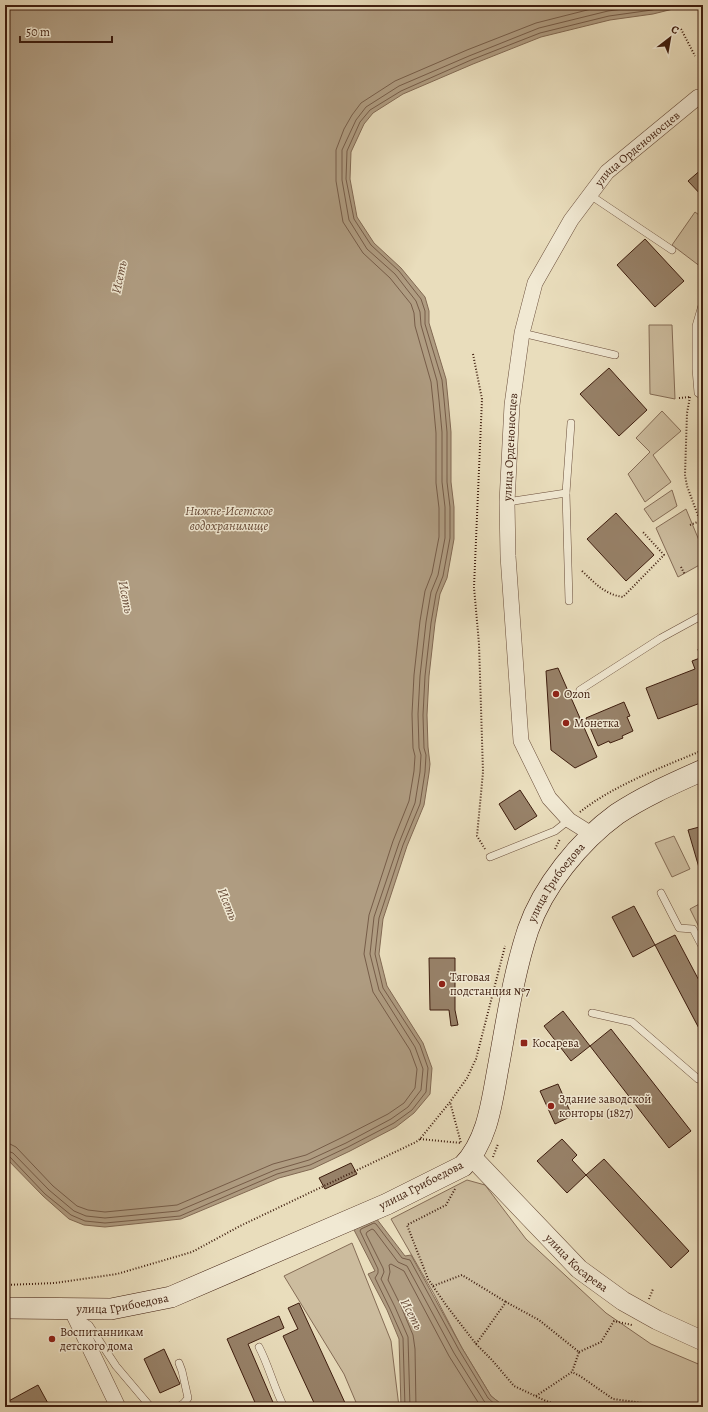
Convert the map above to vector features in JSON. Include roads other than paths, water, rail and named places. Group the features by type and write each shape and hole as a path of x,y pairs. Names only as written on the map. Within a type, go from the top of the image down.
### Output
{"main road":[{"name":"улица Грибоедова","path":"5,1308 73,1312 111,1309 171,1297 387,1204 463,1166 472,1157 480,1142 488,1117 512,990 528,930 543,898 560,870 593,835 617,815 655,791 703,770"}],"street":[{"name":"улица Орденоносцев","path":"593,835 569,820 549,798 521,741 508,556 507,502 512,405 522,333 535,283 571,220 607,172 701,97"},
{"name":"улица Косарева","path":"472,1157 579,1269 623,1301 657,1320 703,1341"},
{"path":"73,1312 118,1407"}],"lane":[{"path":"590,195 672,250"},
{"path":"701,394 696,369 696,326 703,302"},
{"path":"522,333 615,355"},
{"path":"569,601 566,493 570,424"},
{"path":"507,502 566,493"},
{"path":"580,690 661,638 703,615"},
{"path":"490,857 556,831 569,820"},
{"path":"661,893 679,928 693,929 703,948"},
{"path":"592,1013 632,1022 698,1079 703,1081"},
{"path":"73,1312 89,1325 116,1366 149,1405 153,1407"},
{"path":"259,1347 284,1407"},
{"path":"178,1407 188,1398 184,1385 184,1376 179,1363"}],"water":[{"name":"Нижне-Исетское водохранилище","path":"5,5 689,5 653,14 610,20 541,37 403,94 373,113 364,124 351,152 350,179 357,217 374,243 401,268 425,297 429,311 429,323 446,379 451,432 451,482 454,507 454,539 447,578 440,594 429,676 427,715 430,764 429,773 424,805 407,846 383,919 379,954 387,986 423,1043 432,1068 430,1094 414,1113 396,1127 350,1151 312,1169 279,1178 181,1219 105,1227 84,1225 69,1219 43,1196 5,1157"},
{"name":"Исеть","path":"376,1218 405,1256 411,1255 462,1348 491,1396 505,1407 401,1407 399,1339 387,1310 368,1274 375,1271 353,1228"}],"place":[{"name":"Ozon","path":"556,694"},
{"name":"Монетка","path":"566,723"},
{"name":"Тяговая подстанция №7","path":"442,984"},
{"name":"Косарева","path":"524,1043"},
{"name":"Здание заводской конторы (1827)","path":"551,1106"},
{"name":"Воспитанникам детского дома","path":"52,1339"}]}
